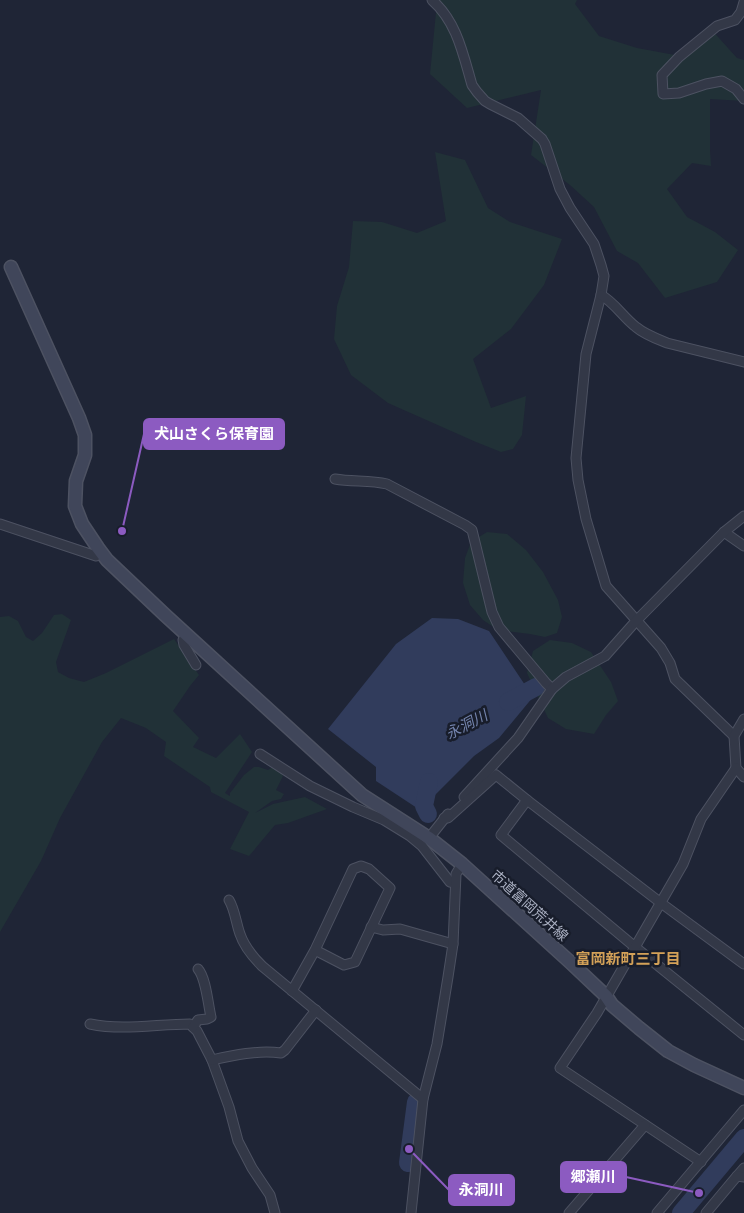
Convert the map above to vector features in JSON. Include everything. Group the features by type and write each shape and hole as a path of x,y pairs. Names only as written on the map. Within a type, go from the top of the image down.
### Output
{"street":[{"path":"432,0 447,15 454,27 472,85 477,92 490,104 525,123 545,144 560,189 594,244 602,265 604,276 601,295 586,354 576,458 578,480 586,519 606,586 661,648 670,663 676,680 734,736"},
{"path":"744,2 741,12 735,20 717,26 679,57 662,75 663,94 679,93 722,81 736,89 744,99"},
{"name":"市道富岡荒井線","path":"11,266 85,434 85,455 76,481 75,506 82,524 107,560 362,795 429,838 462,864 570,962 625,1016 668,1051 744,1088"},
{"path":"601,295 608,298 636,327 659,340 744,362"},
{"path":"335,480 387,484 466,524 472,530 492,612 499,627 552,689"},
{"path":"429,838 444,818 518,738 552,689 566,677 605,656 724,532 744,516"},
{"path":"0,524 96,556 101,552"},
{"path":"724,532 744,546"},
{"path":"186,634 183,640 184,644 196,665"},
{"path":"701,1162 560,1068 597,1013 661,903 683,864 701,819 736,768 734,736 744,719"},
{"path":"260,754 310,786 384,820 410,836 422,846 450,882 455,882"},
{"path":"736,768 744,777"},
{"path":"444,818 448,818 496,775 661,903 744,964"},
{"path":"527,800 501,835 635,947 744,1034"},
{"path":"411,1213 423,1099 437,1044 452,944 456,874 462,864"},
{"path":"292,990 315,950 353,869 361,866 369,868 390,888 355,962 344,965 315,950"},
{"path":"229,900 241,936 254,958 423,1099"},
{"path":"371,927 383,930 400,929 452,944"},
{"path":"193,1027 198,1020 211,1017 204,984 198,969"},
{"path":"212,1060 233,1055 269,1051 281,1053 316,1010"},
{"path":"90,1024 137,1027 190,1024 197,1031 212,1060 229,1107 238,1141 252,1168 270,1195 275,1213"},
{"path":"657,1213 744,1110"},
{"path":"569,1213 645,1125"},
{"path":"706,1213 741,1176 744,1168"}],"shaded area":[{"path":"436,0 577,0 575,4 599,36 637,48 675,55 710,28 737,58 744,60 744,101 710,99 711,166 692,163 667,189 687,217 715,232 738,250 717,282 665,298 638,263 617,251 594,207 570,185 531,155 541,90 467,108 430,74"},
{"path":"435,152 465,160 488,208 510,222 562,239 544,285 511,329 473,359 491,408 526,396 522,435 513,449 501,452 388,403 351,375 334,339 337,306 349,267 353,221 382,222 417,233 446,221"},
{"path":"487,532 507,534 526,550 543,572 558,600 562,617 557,633 545,637 498,630 483,620 470,605 463,583 465,558 471,542"},
{"path":"62,614 71,620 56,662 58,672 69,678 84,682 174,639 199,675 173,711 199,738 193,747 216,758 240,734 252,752 225,793 230,796 230,793 244,775 254,767 268,770 274,766 281,770 283,776 276,790 284,794 281,799 272,801 255,813 273,804 305,797 327,809 288,823 275,825 249,856 230,849 249,812 211,792 210,787 164,756 166,742 146,728 121,718 102,742 60,818 41,861 0,932 0,617 9,616 18,621 26,637 33,641 42,633 54,615"},
{"path":"550,640 572,643 591,652 611,682 618,701 594,734 566,729 548,718 527,673 533,651"}],"water":[{"path":"432,618 458,619 489,631 533,697 499,738 474,756 424,806 417,808 376,781 376,767 328,729 396,644"}],"waterway":[{"name":"永洞川","path":"508,702 536,687"},
{"name":"永洞川","path":"428,814 424,806 429,782"},
{"name":"永洞川","path":"408,1163 416,1102"},
{"path":"681,1213 744,1138"}],"place":[{"name":"犬山さくら保育園","path":"122,531"},
{"name":"永洞川","path":"409,1149"},
{"name":"郷瀬川","path":"699,1193"}],"district":[{"name":"富岡新町三丁目","path":"628,958"}]}
